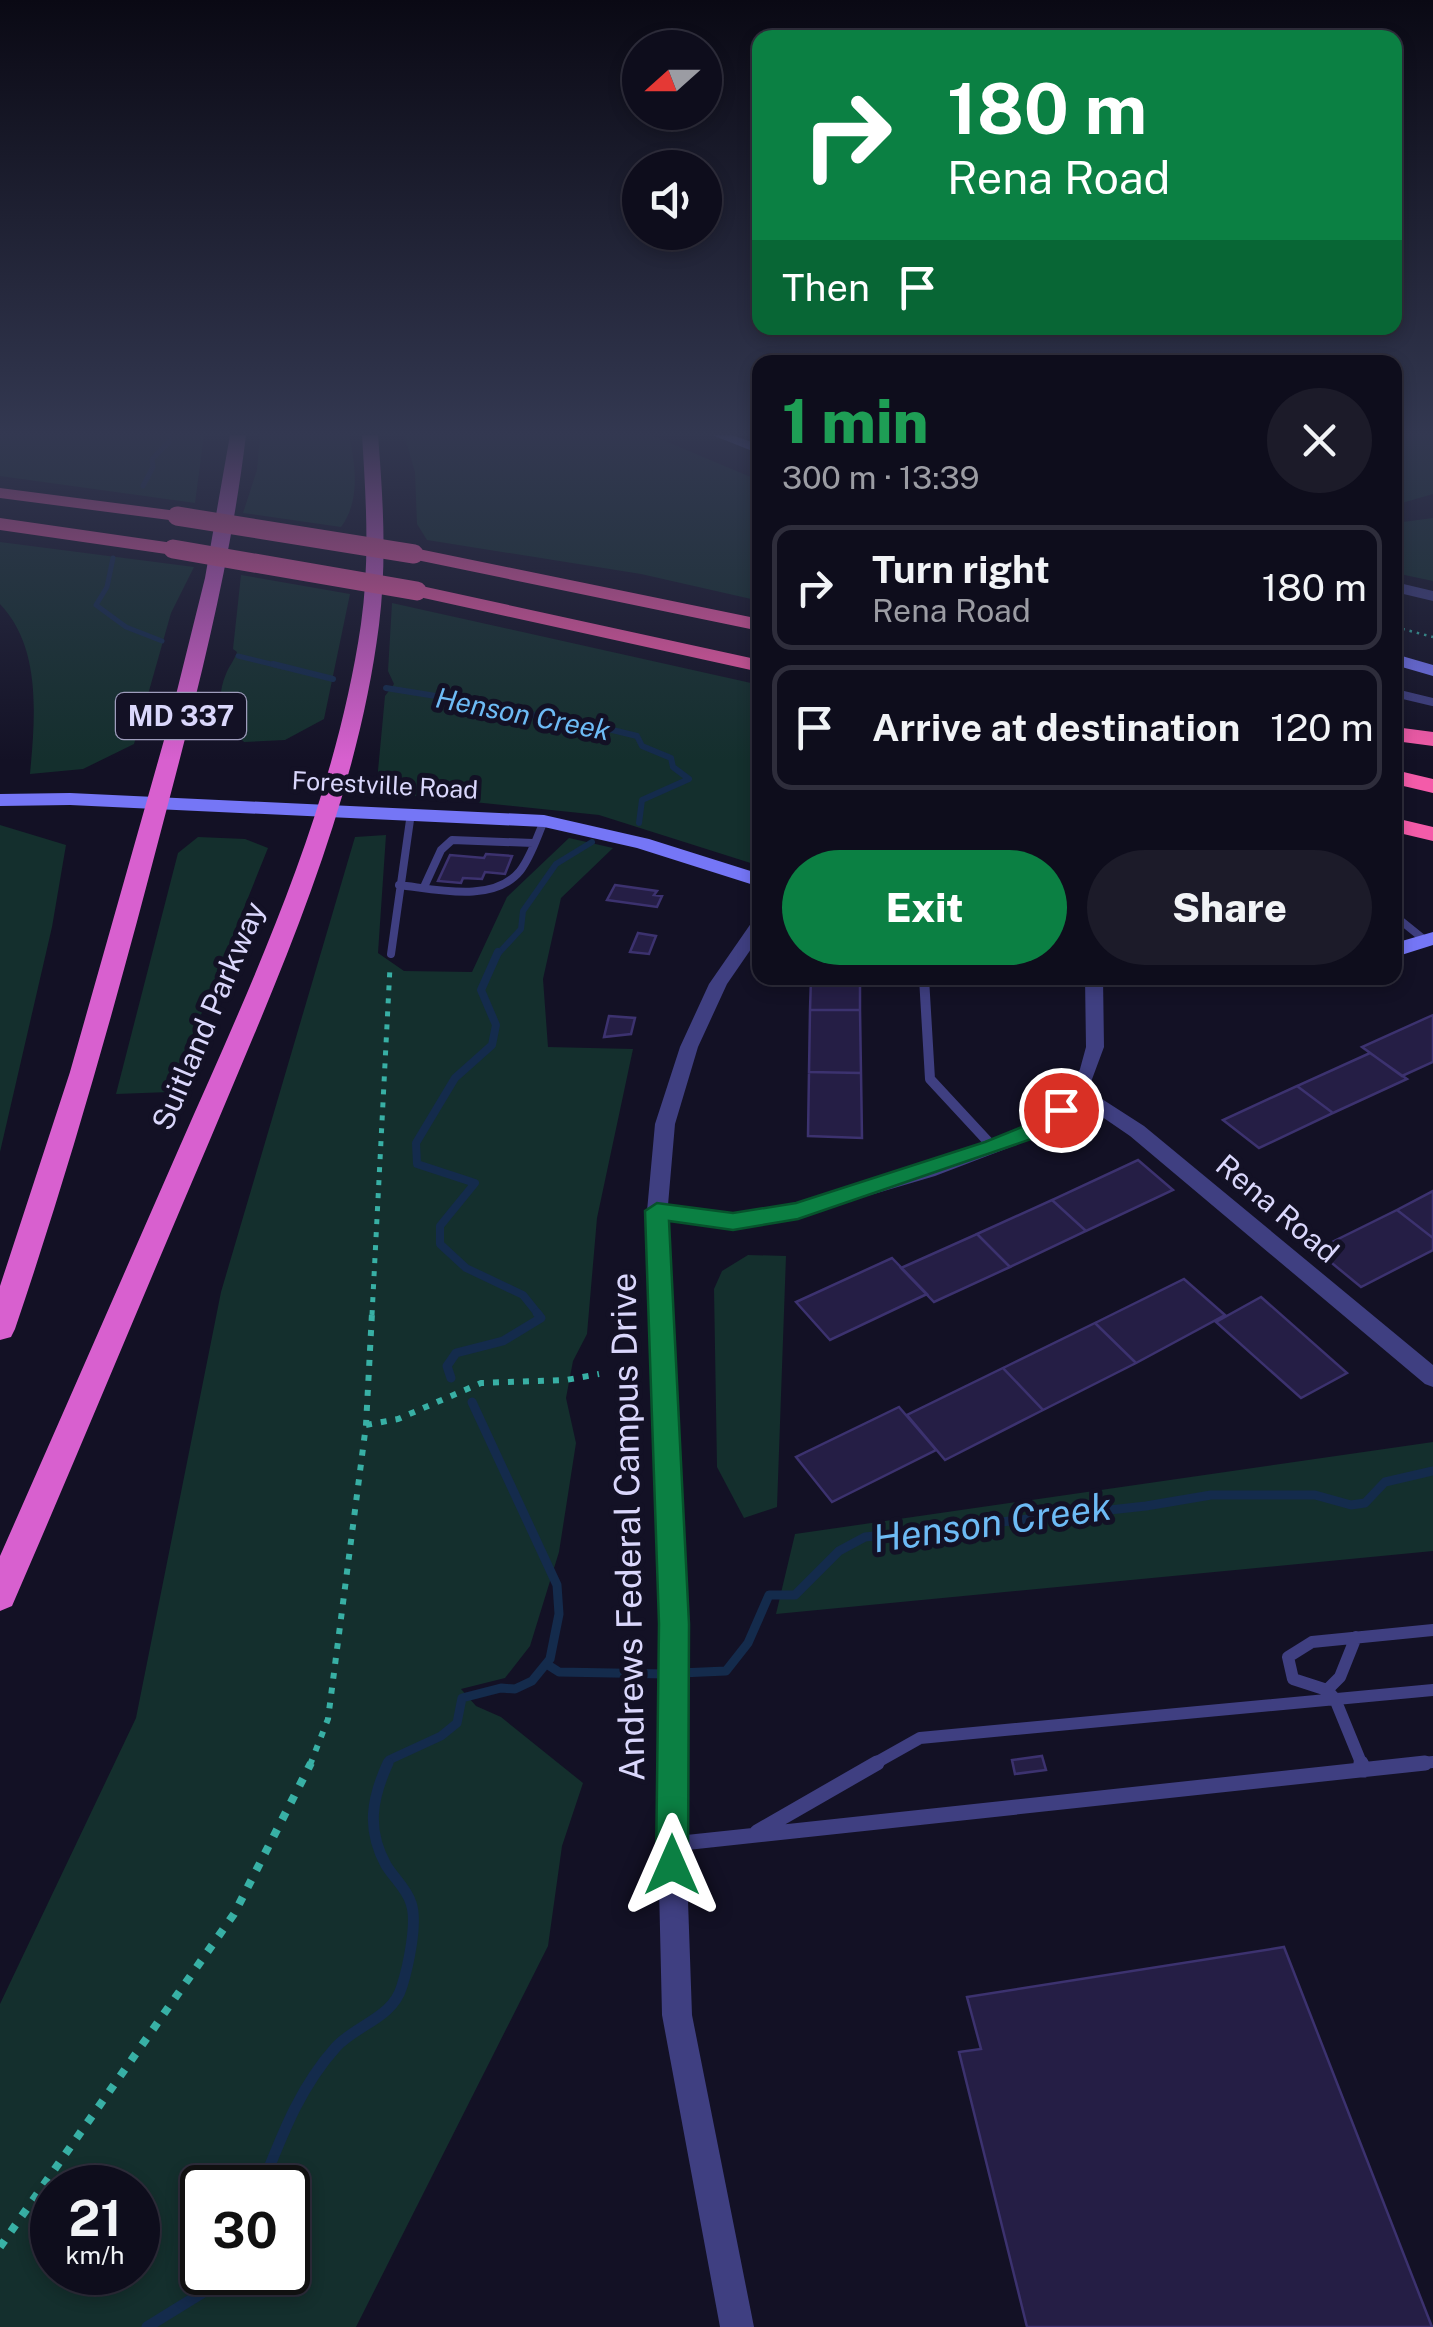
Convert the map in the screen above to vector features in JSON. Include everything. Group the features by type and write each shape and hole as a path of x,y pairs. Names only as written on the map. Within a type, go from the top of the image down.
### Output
{"highway":[{"path":"141,544 416,590 752,664"},
{"name":"MD 337","path":"158,803 212,590 220,544"},
{"path":"349,544 752,623"},
{"name":"Suitland Parkway","path":"0,1596 263,982 326,810 358,681 375,575 375,544"},
{"path":"1402,735 1433,739"},
{"path":"1402,779 1433,786"},
{"path":"0,1328 79,1088 158,803"},
{"path":"1402,827 1433,834"}],"main road":[{"path":"1402,661 1433,671"},
{"name":"Forestville Road","path":"0,800 158,803 544,821 624,838 752,878"},
{"path":"1402,948 1429,939"}],"street":[{"path":"1402,589 1433,596"},
{"name":"Andrews Federal Campus Drive","path":"737,2327 677,2015 672,1844 674,1624 657,1211 665,1124 689,1047 718,984 752,935"},
{"path":"657,1211 733,1222 772,1217 909,1177 1035,1130 1078,1092 1095,1047 1094,985"},
{"name":"Rena Road","path":"1078,1092 1137,1131 1433,1378"}],"lane":[{"path":"1402,695 1433,702"},
{"path":"391,954 411,813"},
{"path":"399,885 468,890 505,882 522,868 544,821"},
{"path":"424,887 441,850 452,840 534,844"},
{"path":"1402,921 1429,939"},
{"path":"924,985 930,1079 993,1147"},
{"path":"1364,1770 1331,1695 1293,1680 1288,1657 1312,1642 1433,1630"},
{"path":"1331,1695 1356,1637"},
{"path":"751,1836 920,1738 1331,1695 1433,1690"},
{"path":"672,1844 1433,1762"}],"path":[{"path":"1402,629 1433,637"},
{"path":"0,2247 234,1914 301,1788 328,1719 366,1425 391,954"},
{"path":"366,1425 398,1420 474,1386 599,1374"}],"green space":[{"path":"0,544 194,567 171,613 134,744 83,769 30,774 33,684 23,641 0,604"},
{"path":"450,544 752,544 752,599 641,574"},
{"path":"1402,544 1433,544 1433,581 1402,574"},
{"path":"241,575 350,594 324,719 285,740 244,742 223,711 223,684 237,652 233,649"},
{"path":"392,603 752,683 752,863 599,815 376,792 385,696 394,684 388,671"},
{"path":"0,825 66,845 52,927 0,1152"},
{"path":"386,835 378,953 404,971 472,972 507,897 569,838 613,848 561,898 543,979 548,1047 633,1049 597,1218 587,1334 573,1361 566,1398 576,1443 559,1552 530,1646 505,1678 461,1689 476,1706 501,1717 583,1783 562,1846 548,1946 356,2327 0,2327 0,2004 136,1718 221,1292 355,837"},
{"path":"198,837 245,839 268,848 170,1092 116,1094 178,853"},
{"path":"748,1255 786,1256 777,1507 744,1518 717,1467 714,1289 722,1271"},
{"path":"1433,1442 1433,1551 776,1614 795,1534"}],"building":[{"path":"486,854 512,856 505,874 485,872 482,879 463,878 461,883 438,881 450,855 484,858"},
{"path":"615,885 657,891 654,895 662,896 657,907 607,900"},
{"path":"638,933 656,936 649,954 630,952"},
{"path":"811,985 860,985 860,1010 810,1010"},
{"path":"810,1010 860,1010 861,1073 809,1072"},
{"path":"1433,1015 1433,1062 1402,1076 1362,1047"},
{"path":"609,1016 635,1018 631,1034 604,1037"},
{"path":"1370,1053 1407,1079 1333,1113 1297,1086"},
{"path":"809,1072 861,1073 862,1138 808,1136"},
{"path":"1297,1086 1333,1113 1259,1148 1223,1120"},
{"path":"1138,1160 1173,1190 1086,1231 1052,1200"},
{"path":"1433,1191 1433,1238 1397,1210"},
{"path":"1052,1200 1086,1231 1010,1267 977,1234"},
{"path":"1397,1210 1433,1238 1433,1250 1361,1287 1316,1250"},
{"path":"977,1234 1010,1267 934,1302 901,1268"},
{"path":"892,1258 927,1294 830,1340 796,1302"},
{"path":"1184,1279 1225,1315 1136,1363 1095,1323"},
{"path":"1261,1297 1347,1373 1301,1398 1216,1322"},
{"path":"1095,1323 1136,1363 1043,1410 1003,1368"},
{"path":"1003,1368 1043,1410 945,1460 907,1415"},
{"path":"899,1407 936,1450 832,1502 796,1457"},
{"path":"1042,1756 1046,1770 1015,1774 1012,1760"},
{"path":"1284,1947 1432,2327 1027,2327 959,2052 981,2049 967,1997"}],"waterway":[{"name":"Henson Creek","path":"113,558 107,587 96,605 126,627 162,641"},
{"name":"Henson Creek","path":"238,656 283,667"},
{"name":"Henson Creek","path":"273,664 333,679"},
{"name":"Henson Creek","path":"386,688 467,701 493,712 559,717 637,736 642,746 671,758 673,767 689,779 642,800 639,823"},
{"name":"Henson Creek","path":"497,955 521,929 523,911 556,864 592,842"},
{"name":"Henson Creek","path":"498,952 481,990 496,1025 492,1045 455,1078 416,1143 417,1164 475,1183 440,1226 440,1244 466,1268 523,1295 539,1315"},
{"name":"Henson Creek","path":"451,1378 447,1366 456,1353 503,1341 541,1318 537,1313"},
{"name":"Henson Creek","path":"387,1765 389,1760 441,1736 457,1723 462,1698 501,1688 515,1689 532,1681 550,1659 559,1614 557,1585 472,1402"},
{"name":"Henson Creek","path":"680,1673 726,1671 748,1643 769,1595 795,1595 839,1551 865,1537 1146,1506 1211,1495 1315,1495 1351,1505 1365,1503 1385,1482 1433,1471"},
{"name":"Henson Creek","path":"548,1665 559,1672 666,1674"},
{"name":"Henson Creek","path":"271,2165 311,2079 344,2039 391,2006 402,1986 413,1911 380,1852 374,1826 375,1801 388,1763"},
{"name":"Henson Creek","path":"147,2327 199,2295"}],"route":[{"path":"672,1865 674,1624 657,1211 733,1222 798,1211 993,1147 1035,1130 1061,1110"}]}
